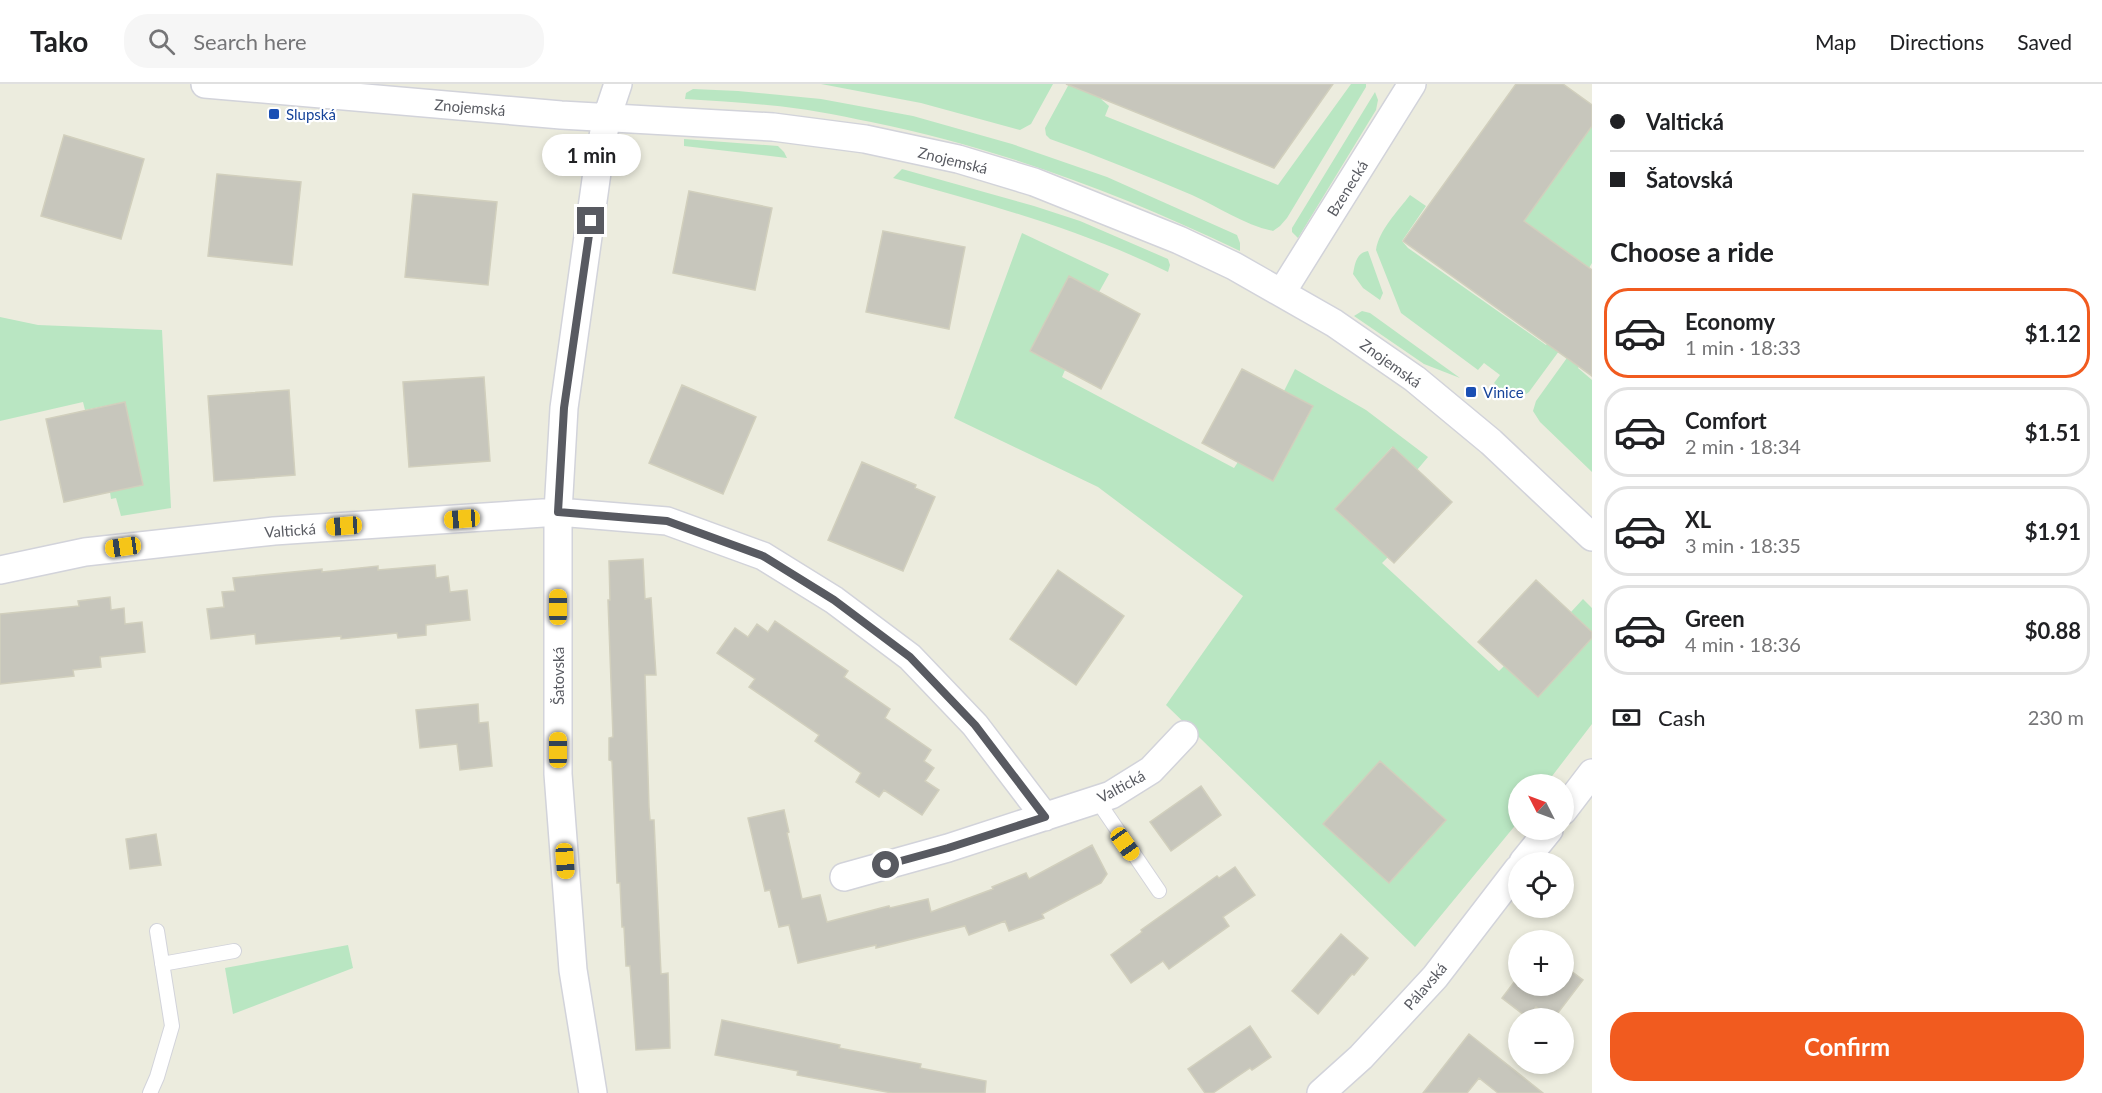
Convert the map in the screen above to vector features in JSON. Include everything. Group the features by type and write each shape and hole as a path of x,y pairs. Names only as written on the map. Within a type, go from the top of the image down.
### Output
{"street":[{"name":"Znojemská","path":"206,84 561,115 773,127 865,139 958,159 1034,182 1179,240 1282,292 1334,323 1415,379 1491,442 1592,537"},
{"name":"Šatovská","path":"593,1093 573,970 558,774 558,512 564,408 600,151 607,117 618,84"},
{"name":"Bzenecká","path":"1282,292 1412,84"},
{"name":"Valtická","path":"0,570 85,552 274,531 558,512 667,521 763,556 834,600 910,657 975,725 1045,817"},
{"name":"Valtická","path":"844,877 948,848 1111,795 1151,770 1184,735"},
{"path":"1574,797 1592,773"},
{"path":"1531,852 1541,840"},
{"name":"Pálavská","path":"1321,1093 1361,1057 1435,977 1508,882"}],"lane":[{"path":"1096,800 1159,891"},
{"path":"150,1093 158,1077 172,1026 157,931"},
{"path":"162,964 234,951"}],"green space":[{"path":"821,84 1053,84 1031,124 1020,130 921,103"},
{"path":"1069,84 1099,95 1109,106 1105,116 1278,185 1351,84 1366,84 1366,87 1287,218 1273,231 1242,220 1157,180 1050,139 1046,135 1045,128"},
{"path":"693,89 821,99 913,116 1012,144 1107,177 1237,235 1240,251 1105,192 967,145 871,122 806,110 685,99 686,93"},
{"path":"1375,92 1378,100 1376,110 1298,238 1292,232 1292,228"},
{"path":"1592,126 1592,263 1589,268 1524,221"},
{"path":"684,139 778,146 787,158 684,146"},
{"path":"902,169 1080,221 1168,259 1170,265 1168,272 1067,230 893,178"},
{"path":"1410,195 1426,206 1402,241 1408,248 1546,345 1592,281 1592,306 1529,392 1524,395 1514,397 1506,394 1494,383 1500,375 1484,363 1478,370 1401,313 1376,250 1385,228"},
{"path":"1022,233 1109,274 1099,292 1069,276 1030,351 1065,370 1062,377 1234,468 1238,462 1273,481 1313,407 1284,391 1295,369 1366,410 1428,457 1417,470 1392,447 1335,509 1388,557 1382,563 1499,671 1504,666 1538,697 1592,638 1592,724 1554,774 1508,774 1508,834 1415,947 1166,705 1243,596 1098,487 954,418"},
{"path":"1368,251 1383,293 1380,300 1363,288 1353,274 1355,263 1361,254"},
{"path":"1362,311 1370,313 1460,378 1424,364 1354,316"},
{"path":"0,317 38,325 162,330 171,508 121,516 116,498 111,499 110,492 143,484 124,402 85,410 83,402 0,421"},
{"path":"1592,323 1592,348 1578,368 1592,380 1592,472 1540,422 1533,411 1536,401"},
{"path":"1583,599 1592,608 1592,632 1571,612"},
{"path":"348,945 353,968 233,1014 225,968"}],"building":[{"path":"1066,84 1333,84 1274,168"},
{"path":"1516,84 1563,84 1592,105 1592,126 1524,221 1592,270 1592,376 1403,241"},
{"path":"64,135 144,159 121,239 41,216"},
{"path":"217,174 301,182 292,265 208,256"},
{"path":"689,191 772,208 755,290 673,273"},
{"path":"413,194 497,202 488,285 405,277"},
{"path":"883,231 965,247 949,329 866,312"},
{"path":"1069,276 1140,314 1101,389 1030,351"},
{"path":"1242,369 1313,406 1273,481 1202,443"},
{"path":"484,377 490,461 409,467 403,382"},
{"path":"682,385 756,417 723,494 649,463"},
{"path":"289,390 295,475 214,481 208,396"},
{"path":"125,402 143,485 64,502 46,419"},
{"path":"1393,447 1452,502 1394,563 1335,509"},
{"path":"862,462 916,485 915,488 935,497 903,571 828,540"},
{"path":"643,559 645,599 651,598 656,675 645,675 649,807 650,820 654,820 661,974 668,973 670,1048 636,1050 630,966 626,966 620,883 617,883 612,761 609,760 609,738 613,737 608,600 610,600 609,561"},
{"path":"435,565 436,578 448,576 450,592 467,590 470,620 426,625 426,635 398,638 397,633 256,644 255,634 211,639 207,609 224,607 222,592 235,591 233,578 322,569 322,572 378,566 378,570"},
{"path":"1058,570 1124,616 1076,685 1010,639"},
{"path":"1536,580 1592,632 1592,638 1538,697 1478,642"},
{"path":"110,597 111,610 124,608 125,624 142,622 145,652 100,657 101,667 73,670 74,676 0,684 0,614 79,606 78,601"},
{"path":"775,621 848,671 844,677 890,709 885,718 931,750 924,761 934,768 925,781 939,790 922,815 884,790 879,797 856,782 861,773 815,741 819,735 749,687 755,679 717,653 735,628 748,637 757,624 768,632"},
{"path":"478,704 479,723 488,722 492,766 460,770 457,744 420,748 416,710"},
{"path":"1380,761 1446,820 1389,883 1323,824"},
{"path":"1201,786 1221,815 1171,851 1150,822"},
{"path":"784,810 802,899 820,895 827,922 889,906 890,908 928,899 931,912 993,889 992,887 1026,873 1029,879 1092,845 1107,874 1101,883 1042,914 1044,918 1009,931 1005,921 969,935 965,926 876,948 876,945 798,963 789,925 779,927 770,890 765,891 748,818"},
{"path":"156,834 161,865 130,869 126,839"},
{"path":"1235,867 1255,895 1223,917 1229,926 1169,969 1163,961 1131,983 1111,955 1142,932 1141,930 1217,876 1219,878"},
{"path":"1341,934 1368,958 1318,1014 1292,991"},
{"path":"1574,973 1583,980 1574,992"},
{"path":"1508,990 1508,996 1571,996 1562,1008 1515,1008 1502,998"},
{"path":"722,1020 840,1045 839,1048 921,1064 920,1068 986,1081 985,1093 892,1093 797,1075 798,1071 715,1055"},
{"path":"1250,1026 1271,1057 1213,1093 1205,1093 1188,1069"},
{"path":"1469,1034 1508,1065 1508,1074 1519,1074 1543,1093 1498,1093 1479,1078 1467,1093 1423,1093"}],"place":[{"name":"Slupská","path":"274,114"},
{"name":"Vinice","path":"1471,392"}],"route":[{"path":"591,221 564,408 558,512 667,521 763,556 834,600 910,657 975,725 1045,817 886,865"}]}
